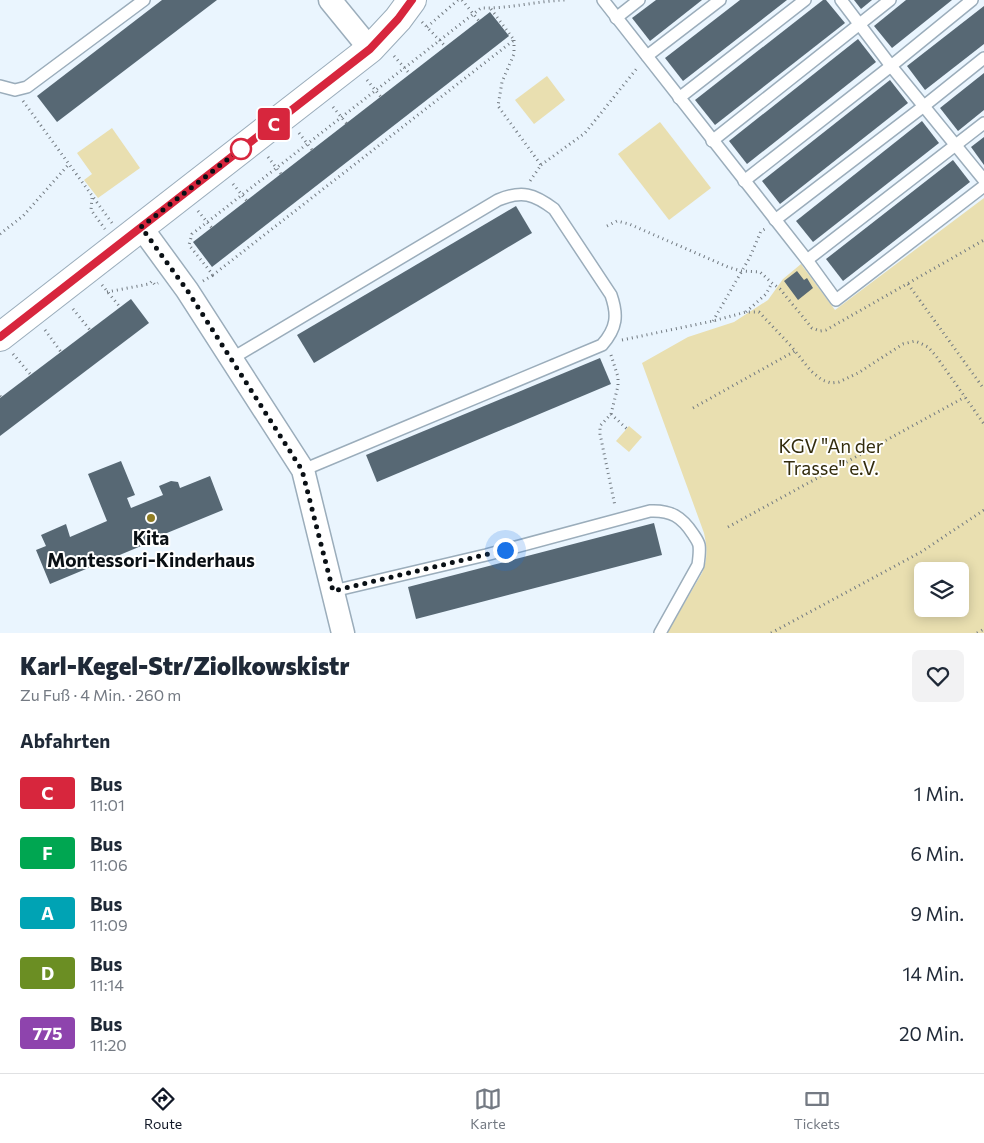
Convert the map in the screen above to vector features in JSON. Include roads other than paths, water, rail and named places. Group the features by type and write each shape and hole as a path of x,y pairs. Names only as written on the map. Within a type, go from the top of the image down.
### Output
{"street":[{"path":"330,0 381,52"},
{"path":"5,344 141,227 381,52 398,19 412,0"},
{"path":"141,227 187,290 302,470 343,633"}],"lane":[{"path":"0,86 15,90 27,86 144,0"},
{"path":"603,0 807,260 836,300 984,186"},
{"path":"616,18 639,0"},
{"path":"647,56 720,0"},
{"path":"679,98 805,0"},
{"path":"841,0 891,66 984,180"},
{"path":"712,141 890,0"},
{"path":"744,181 972,0"},
{"path":"775,220 984,58"},
{"path":"807,260 984,123"},
{"path":"231,359 498,200 510,195 522,194 533,196 554,209 611,295 616,309 615,322 612,332 602,345 302,470"},
{"path":"333,591 486,555 650,510 660,510 680,517 688,525 699,546 698,565 660,633"}],"place":[{"name":"Kita Montessori-Kinderhaus","path":"151,518"}],"park label":[{"name":"KGV \"An der Trasse\" e.V.","path":"831,456"}]}
